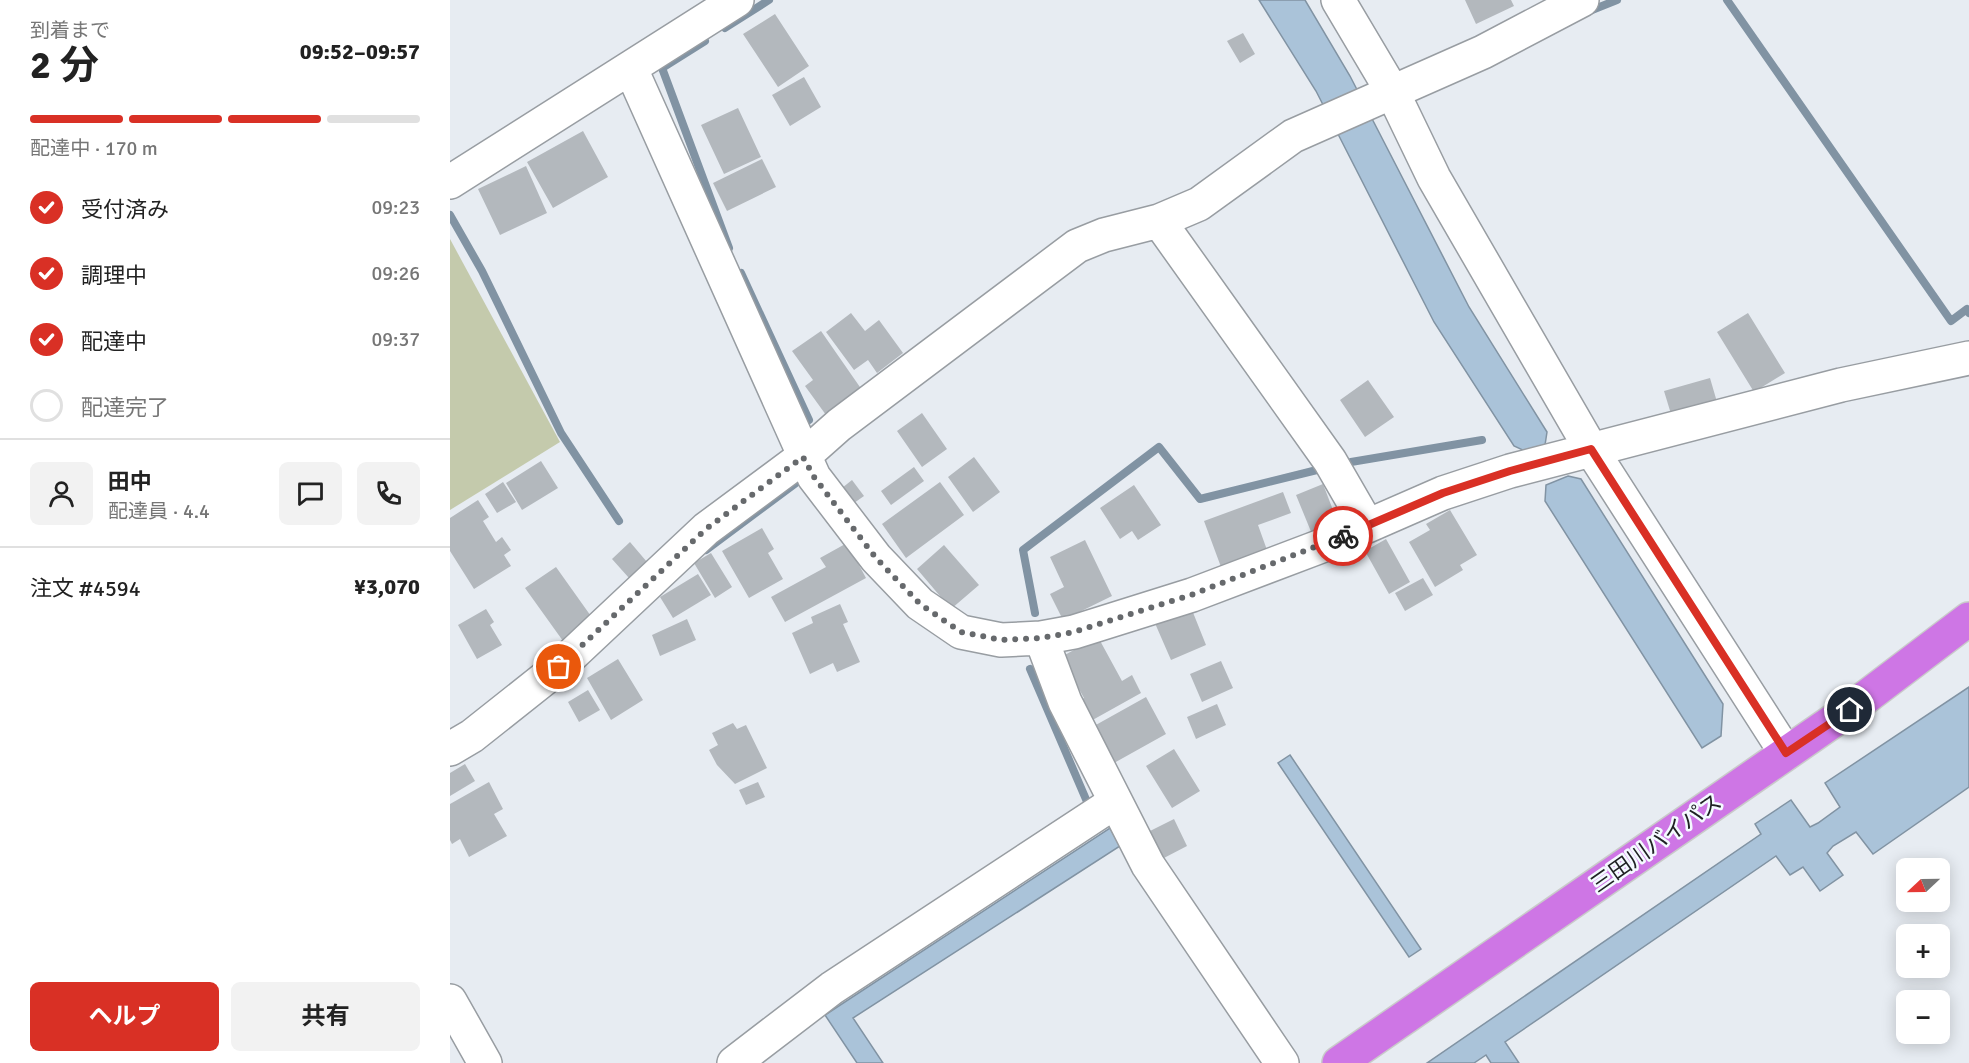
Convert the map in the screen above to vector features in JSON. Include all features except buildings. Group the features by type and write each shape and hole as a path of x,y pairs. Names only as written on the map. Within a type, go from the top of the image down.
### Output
{"highway":[{"name":"三田川バイパス","path":"1339,1063 1850,710 1969,619"}],"street":[{"path":"450,182 631,69 736,0"},
{"path":"1338,0 1382,95 1434,178 1591,449 1786,753"},
{"path":"450,749 472,736 559,667 706,529 803,457 839,425 1077,246 1104,235 1159,221 1199,204 1293,136 1483,52 1582,0"},
{"path":"631,69 803,457 814,477 876,558 920,604 961,632 1002,640 1041,638 1074,632 1191,595 1324,544 1443,493 1510,471 1841,385 1969,358"},
{"path":"1159,221 1330,461 1367,525"},
{"path":"1041,638 1065,702 1148,865 1282,1063"},
{"path":"734,1063 832,988 1115,802"},
{"path":"450,1001 485,1063"}],"green space":[{"path":"450,239 560,442 450,510"}],"water":[{"path":"1259,0 1305,0 1350,76 1469,307 1547,432 1545,445 1527,452 1514,446 1434,322 1316,91"},
{"path":"1568,476 1581,479 1723,704 1721,736 1702,748 1545,501 1546,485"},
{"path":"1969,687 1969,787 1873,854 1856,832 1833,846 1827,853 1843,875 1820,891 1803,867 1790,875 1776,856 1505,1042 1519,1063 1491,1063 1486,1055 1474,1063 1427,1063 1761,834 1755,824 1791,800 1810,827 1818,823 1840,807 1825,783"},
{"path":"1290,755 1421,949 1409,957 1278,763"},
{"path":"1110,828 1120,846 853,1018 883,1063 857,1063 825,1015"}],"waterway":[{"path":"725,28 769,0"},
{"path":"1587,12 1617,0"},
{"path":"1727,0 1951,321 1967,309 1969,313"},
{"path":"705,41 662,68 729,248"},
{"path":"450,215 482,271 561,433 619,521"},
{"path":"741,273 809,420"},
{"path":"1351,462 1482,440"},
{"path":"1035,613 1023,550 1159,447 1200,499 1321,469"},
{"path":"706,550 800,480"},
{"path":"1030,669 1088,804"}],"way so far":[{"path":"559,667 706,529 803,457 814,477 876,558 920,604 961,632 1002,640 1041,638 1074,632 1191,595 1343,536"}],"route":[{"path":"1343,536 1443,493 1510,471 1591,449 1786,753 1850,710"}]}
